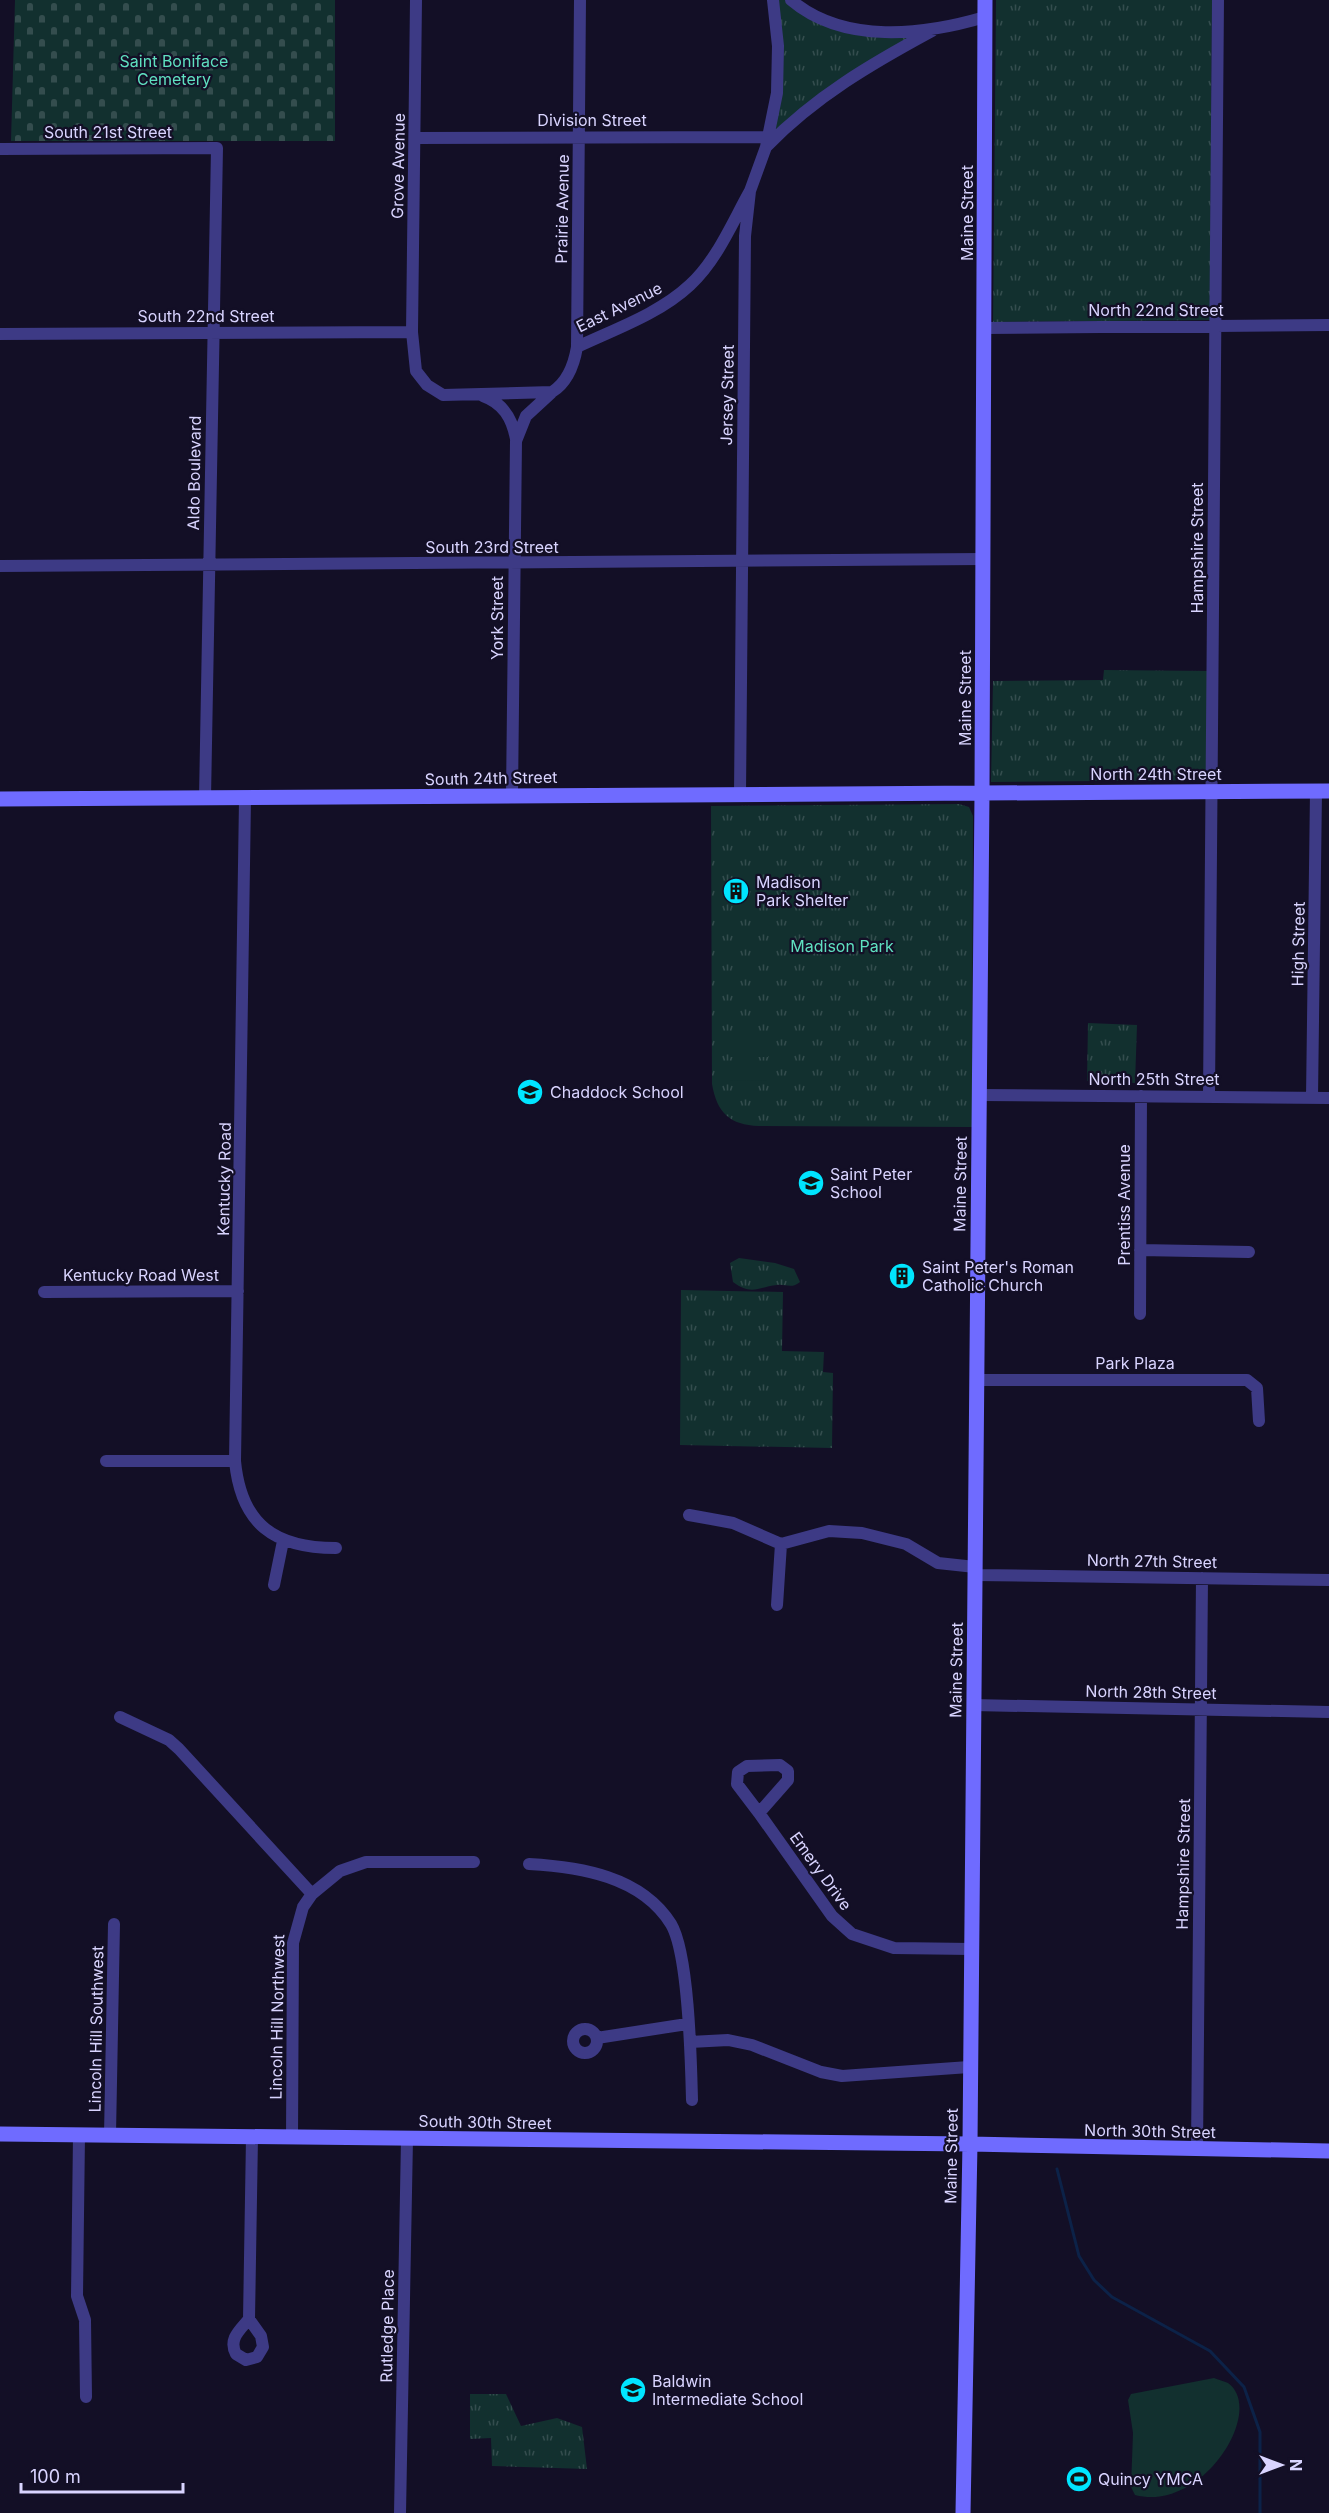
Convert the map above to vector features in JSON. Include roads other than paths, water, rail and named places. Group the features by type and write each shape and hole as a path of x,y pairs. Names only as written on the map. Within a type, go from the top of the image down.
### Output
{"street":[{"name":"Grove Avenue","path":"412,332 416,0"},
{"name":"Prairie Avenue","path":"577,347 580,0"},
{"name":"Jersey Street","path":"740,794 745,236 750,191 768,142 777,93 778,65 773,0"},
{"path":"791,0 813,14 846,26 890,32 932,31 985,17"},
{"name":"Maine Street","path":"963,2513 970,2144 982,793 985,0"},
{"name":"Hampshire Street","path":"1209,1096 1218,0"},
{"path":"768,142 815,101 843,81 932,31"},
{"name":"Division Street","path":"415,138 579,136 768,142"},
{"name":"South 21st Street","path":"0,149 217,148"},
{"name":"Aldo Boulevard","path":"205,798 217,148"},
{"name":"East Avenue","path":"552,392 569,374 577,347 661,307 692,284 719,248 750,191"},
{"name":"North 22nd Street","path":"984,328 1329,325"},
{"path":"412,332 414,363 427,386 443,394 552,392"},
{"name":"South 22nd Street","path":"0,334 412,332"},
{"name":"York Street","path":"516,441 526,416 552,392"},
{"name":"York Street","path":"482,395 503,408 513,426 516,441 512,795"},
{"name":"South 23rd Street","path":"0,566 984,559"},
{"name":"North 24th Street","path":"982,793 1322,791"},
{"name":"High Street","path":"1312,1098 1322,791"},
{"name":"South 24th Street","path":"0,799 982,793"},
{"name":"Kentucky Road","path":"245,799 235,1461 240,1492 251,1514 266,1531 303,1547 336,1548"},
{"name":"North 25th Street","path":"979,1095 1329,1098"},
{"name":"Prentiss Avenue","path":"1140,1314 1141,1096"},
{"path":"1140,1250 1249,1252"},
{"name":"Kentucky Road West","path":"44,1292 238,1290"},
{"name":"Park Plaza","path":"976,1380 1247,1380 1257,1388 1259,1422"},
{"path":"106,1461 235,1461"},
{"path":"689,1515 733,1522 781,1544 777,1605"},
{"name":"North 27th Street","path":"781,1544 817,1532 843,1530 879,1536 906,1544 931,1560 975,1571 1329,1580"},
{"path":"274,1585 283,1540"},
{"name":"Hampshire Street","path":"1197,2149 1202,1578"},
{"name":"North 28th Street","path":"973,1705 1329,1712"},
{"path":"120,1717 151,1730 179,1749 312,1894"},
{"name":"Emery Drive","path":"759,1813 788,1780 789,1776 785,1767 747,1766 738,1772 737,1785 832,1916 852,1934 894,1948 971,1949"},
{"name":"Lincoln Hill Northwest","path":"292,2138 293,1943 298,1918 312,1894 340,1871 366,1862 474,1862"},
{"path":"529,1864 566,1866 602,1874 624,1884 661,1912 677,1938 690,2042 692,2100"},
{"name":"Lincoln Hill Southwest","path":"110,2135 114,1924"},
{"path":"597,2038 687,2024"},
{"path":"690,2042 739,2042 821,2072 843,2076 969,2067"},
{"name":"South 30th Street","path":"0,2134 970,2144"},
{"path":"80,2135 77,2296 85,2320 86,2397"},
{"path":"249,2319 252,2137"},
{"name":"Rutledge Place","path":"400,2513 407,2139"},
{"name":"North 30th Street","path":"970,2144 1329,2151"}],"waterway":[{"path":"1057,2169 1079,2256 1094,2280 1112,2297 1210,2351 1244,2387 1260,2432 1260,2513"}],"place":[{"name":"Madison Park Shelter","path":"736,891"},
{"name":"Chaddock School","path":"530,1092"},
{"name":"Saint Peter School","path":"811,1183"},
{"name":"Saint Peter's Roman Catholic Church","path":"902,1276"},
{"name":"Baldwin Intermediate School","path":"633,2390"},
{"name":"Quincy YMCA","path":"1079,2479"}],"park label":[{"name":"Saint Boniface Cemetery","path":"174,70"},
{"name":"Madison Park","path":"842,946"}]}
